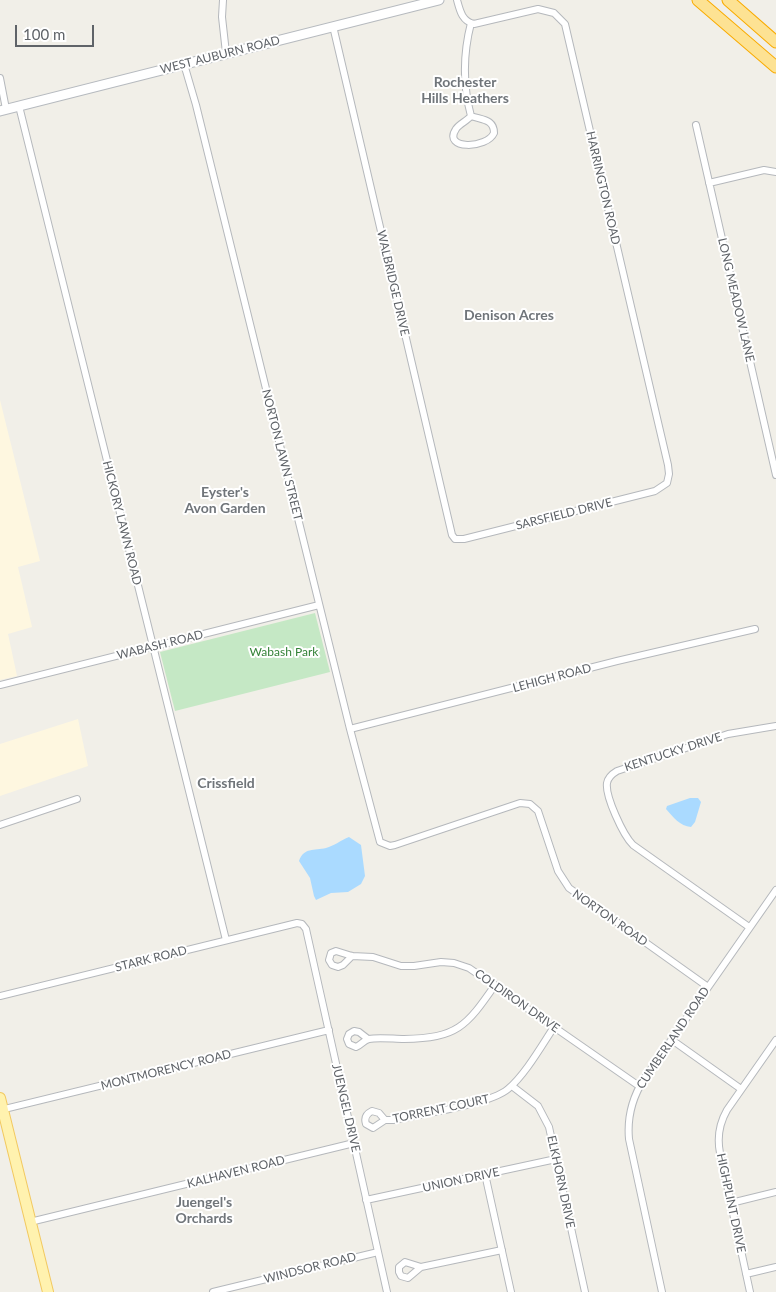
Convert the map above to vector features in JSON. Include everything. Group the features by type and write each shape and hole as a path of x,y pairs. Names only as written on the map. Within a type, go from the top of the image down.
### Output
{"highway":[{"path":"698,0 776,67"},
{"path":"728,0 776,42"}],"main road":[{"name":"WEST AUBURN ROAD","path":"3,110 439,0"},
{"path":"0,1098 3,1127 48,1292"}],"street":[{"path":"223,0 222,27 226,53"},
{"path":"457,0 464,19 471,23 467,40 465,87 471,116"},
{"name":"HARRINGTON ROAD","path":"471,23 474,24 544,9 554,13 565,24 668,465 669,478"},
{"name":"WALBRIDGE DRIVE","path":"333,26 450,531 455,539"},
{"name":"NORTON LAWN STREET","path":"184,64 350,730 378,838 384,844"},
{"path":"0,78 3,110"},
{"name":"HICKORY LAWN ROAD","path":"19,106 226,940"},
{"path":"471,116 490,122 494,127 494,133 489,140 462,146 456,142 455,132 471,116"},
{"name":"LONG MEADOW LANE","path":"696,125 772,443 776,475"},
{"path":"709,183 764,170 776,172"},
{"name":"SARSFIELD DRIVE","path":"455,539 464,539 647,493 664,486 669,478"},
{"name":"WABASH ROAD","path":"0,685 319,605"},
{"name":"LEHIGH ROAD","path":"350,730 617,661 755,628"},
{"name":"KENTUCKY DRIVE","path":"750,928 632,845 621,830 607,784 610,776 617,771 728,734 776,726"},
{"path":"0,825 77,799"},
{"name":"NORTON ROAD","path":"384,844 395,845 520,803 530,804 538,811 558,871 569,888 708,987"},
{"name":"CUMBERLAND ROAD","path":"662,1292 629,1139 630,1110 639,1086 776,890"},
{"name":"STARK ROAD","path":"0,996 297,923 302,924"},
{"name":"JUENGEL DRIVE","path":"302,924 306,930 387,1292"},
{"name":"COLDIRON DRIVE","path":"352,956 368,956 401,966 454,962 469,968 639,1086"},
{"path":"368,1039 432,1037 456,1030 478,1010 495,985"},
{"name":"TORRENT COURT","path":"385,1120 487,1100 502,1094 512,1086 554,1027"},
{"name":"MONTMORENCY ROAD","path":"1,1110 328,1030"},
{"path":"672,1040 741,1089"},
{"name":"HIGHPLINT DRIVE","path":"750,1292 718,1138 724,1116 776,1040"},
{"name":"ELKHORN DRIVE","path":"512,1086 532,1100 542,1111 549,1127 585,1292"},
{"name":"KALHAVEN ROAD","path":"30,1222 354,1143"},
{"name":"UNION DRIVE","path":"366,1200 556,1159"},
{"path":"486,1174 511,1292"},
{"path":"731,1203 776,1192"},
{"path":"421,1267 502,1250"},
{"name":"WINDSOR ROAD","path":"213,1292 378,1252"},
{"path":"746,1274 776,1267"}],"shaded area":[{"path":"0,400 40,561 18,567 32,627 8,634 17,676 0,680"},
{"path":"78,719 88,766 0,796 0,744"}],"green space":[{"name":"Wabash Park","path":"315,613 330,672 175,711 160,652"}],"water":[{"path":"690,798 698,798 701,802 695,822 691,827 680,823 666,809 667,806"},
{"path":"349,837 361,845 365,876 361,884 348,892 331,893 316,900 310,878 299,861 301,857 310,850 329,847"}],"district":[{"name":"Rochester Hills Heathers","path":"465,90"},
{"name":"Denison Acres","path":"509,315"},
{"name":"Eyster's Avon Garden","path":"225,500"},
{"name":"Crissfield","path":"226,783"},
{"name":"Juengel's Orchards","path":"204,1210"}]}
